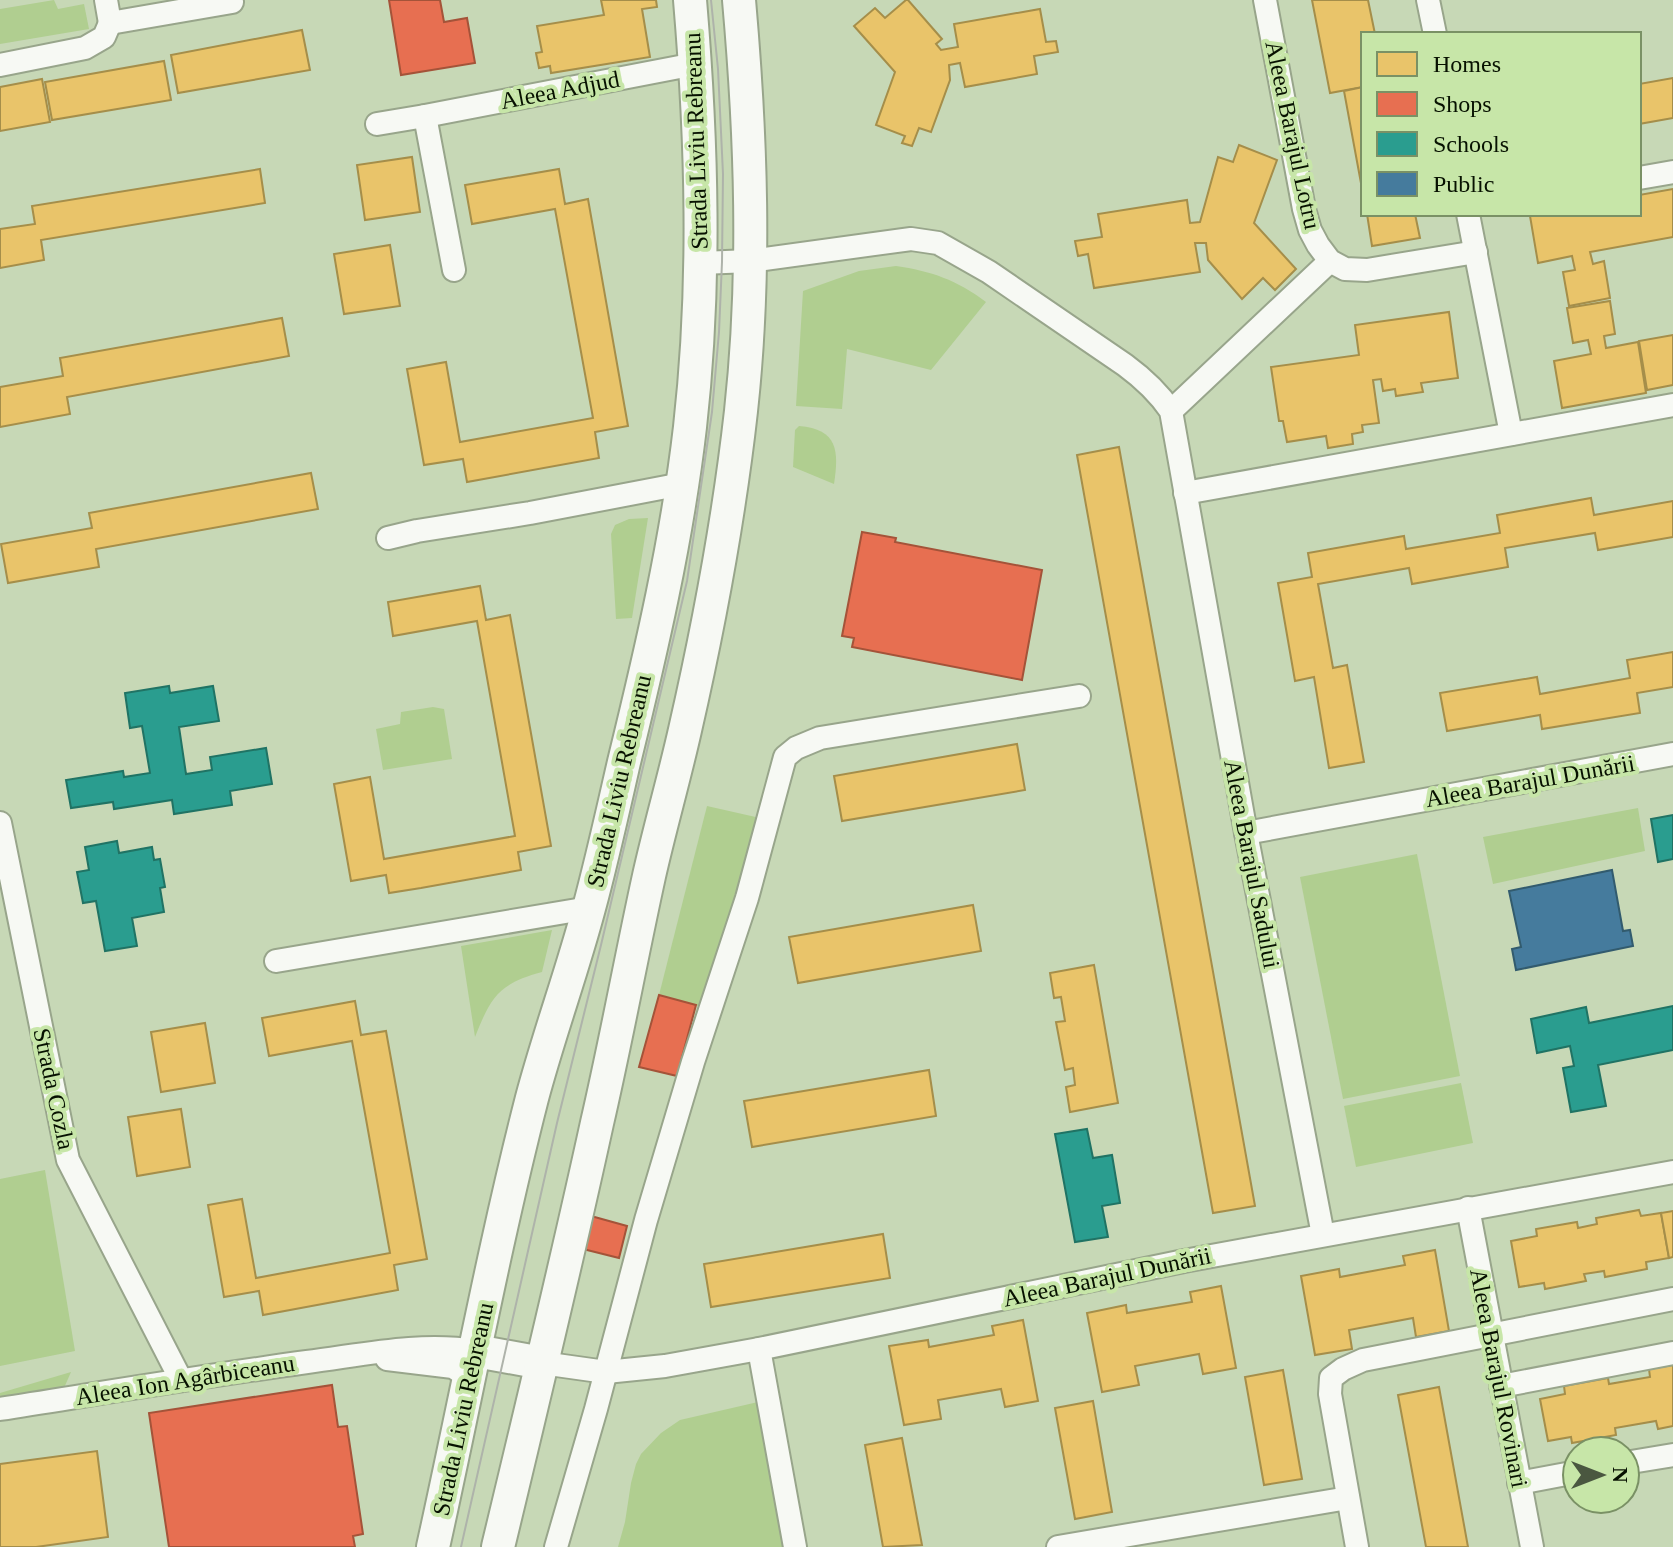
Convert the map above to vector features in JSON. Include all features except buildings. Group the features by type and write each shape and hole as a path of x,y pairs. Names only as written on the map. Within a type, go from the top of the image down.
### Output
{"street":[{"path":"0,65 85,48 104,37 110,23 106,0"},
{"name":"Strada Liviu Rebreanu","path":"433,1547 533,1096 589,908 640,697 682,484 695,374 701,263 701,187 690,0"},
{"name":"Strada Liviu Rebreanu","path":"498,1547 598,1122 648,878 684,732 718,565 741,410 750,261 750,160 739,0"},
{"name":"Aleea Barajul Lotru","path":"1265,0 1304,209 1310,230 1330,261 1345,269 1367,270 1476,252"},
{"path":"1428,0 1435,32"},
{"path":"110,23 232,2"},
{"name":"Aleea Adjud","path":"377,124 695,64"},
{"path":"425,116 454,270"},
{"path":"1641,178 1673,172"},
{"path":"1468,216 1511,434"},
{"path":"701,263 750,261 911,239 938,243 989,272 1135,372 1158,393 1171,411 1330,261"},
{"path":"1185,493 1673,405"},
{"name":"Aleea Barajul Sadului","path":"1171,411 1246,833 1323,1235"},
{"path":"388,538 682,484"},
{"path":"556,1547 654,1191 747,898 785,757 796,748 820,738 1079,696"},
{"name":"Aleea Barajul Dunării","path":"1246,833 1673,754"},
{"name":"Strada Cozla","path":"0,823 68,1160 181,1380"},
{"path":"276,961 589,908"},
{"name":"Aleea Barajul Dunării","path":"542,1363 606,1372 665,1366 1184,1261 1673,1172"},
{"name":"Aleea Barajul Rovinari","path":"1468,1208 1532,1547"},
{"path":"1357,1547 1330,1394 1331,1378 1363,1360 1673,1299"},
{"name":"Aleea Ion Agârbiceanu","path":"0,1409 420,1347 450,1347 473,1364"},
{"path":"759,1349 795,1547"},
{"path":"1501,1386 1673,1353"},
{"path":"473,1364 542,1363"},
{"path":"1641,1460 1673,1455"},
{"path":"1519,1483 1561,1475"},
{"path":"1058,1547 1348,1498"}],"green space":[{"path":"54,0 58,9 84,4 89,29 0,44 0,9"},
{"path":"896,266 943,278 986,302 931,370 847,349 842,409 796,406 803,291 859,271"},
{"path":"799,426 812,428 829,437 836,461 834,484 793,467 795,430"},
{"path":"648,518 632,618 616,619 611,534 615,525 629,519"},
{"path":"433,707 444,709 452,759 383,770 376,729 400,724 401,712"},
{"path":"707,806 760,818 708,1009 659,995"},
{"path":"1638,808 1645,851 1493,884 1483,837"},
{"path":"1417,854 1460,1076 1343,1099 1300,877"},
{"path":"552,930 542,972 515,982 498,994 475,1037 461,946"},
{"path":"1461,1083 1473,1143 1356,1167 1344,1106"},
{"path":"45,1170 75,1351 0,1366 0,1179"},
{"path":"71,1372 64,1388 51,1402 0,1415 0,1393"},
{"path":"758,1402 785,1547 618,1547 636,1464 661,1433 680,1420"}],"tram line":[{"path":"461,1547 557,1123 687,581 712,412 722,262 723,174 711,0"}]}
